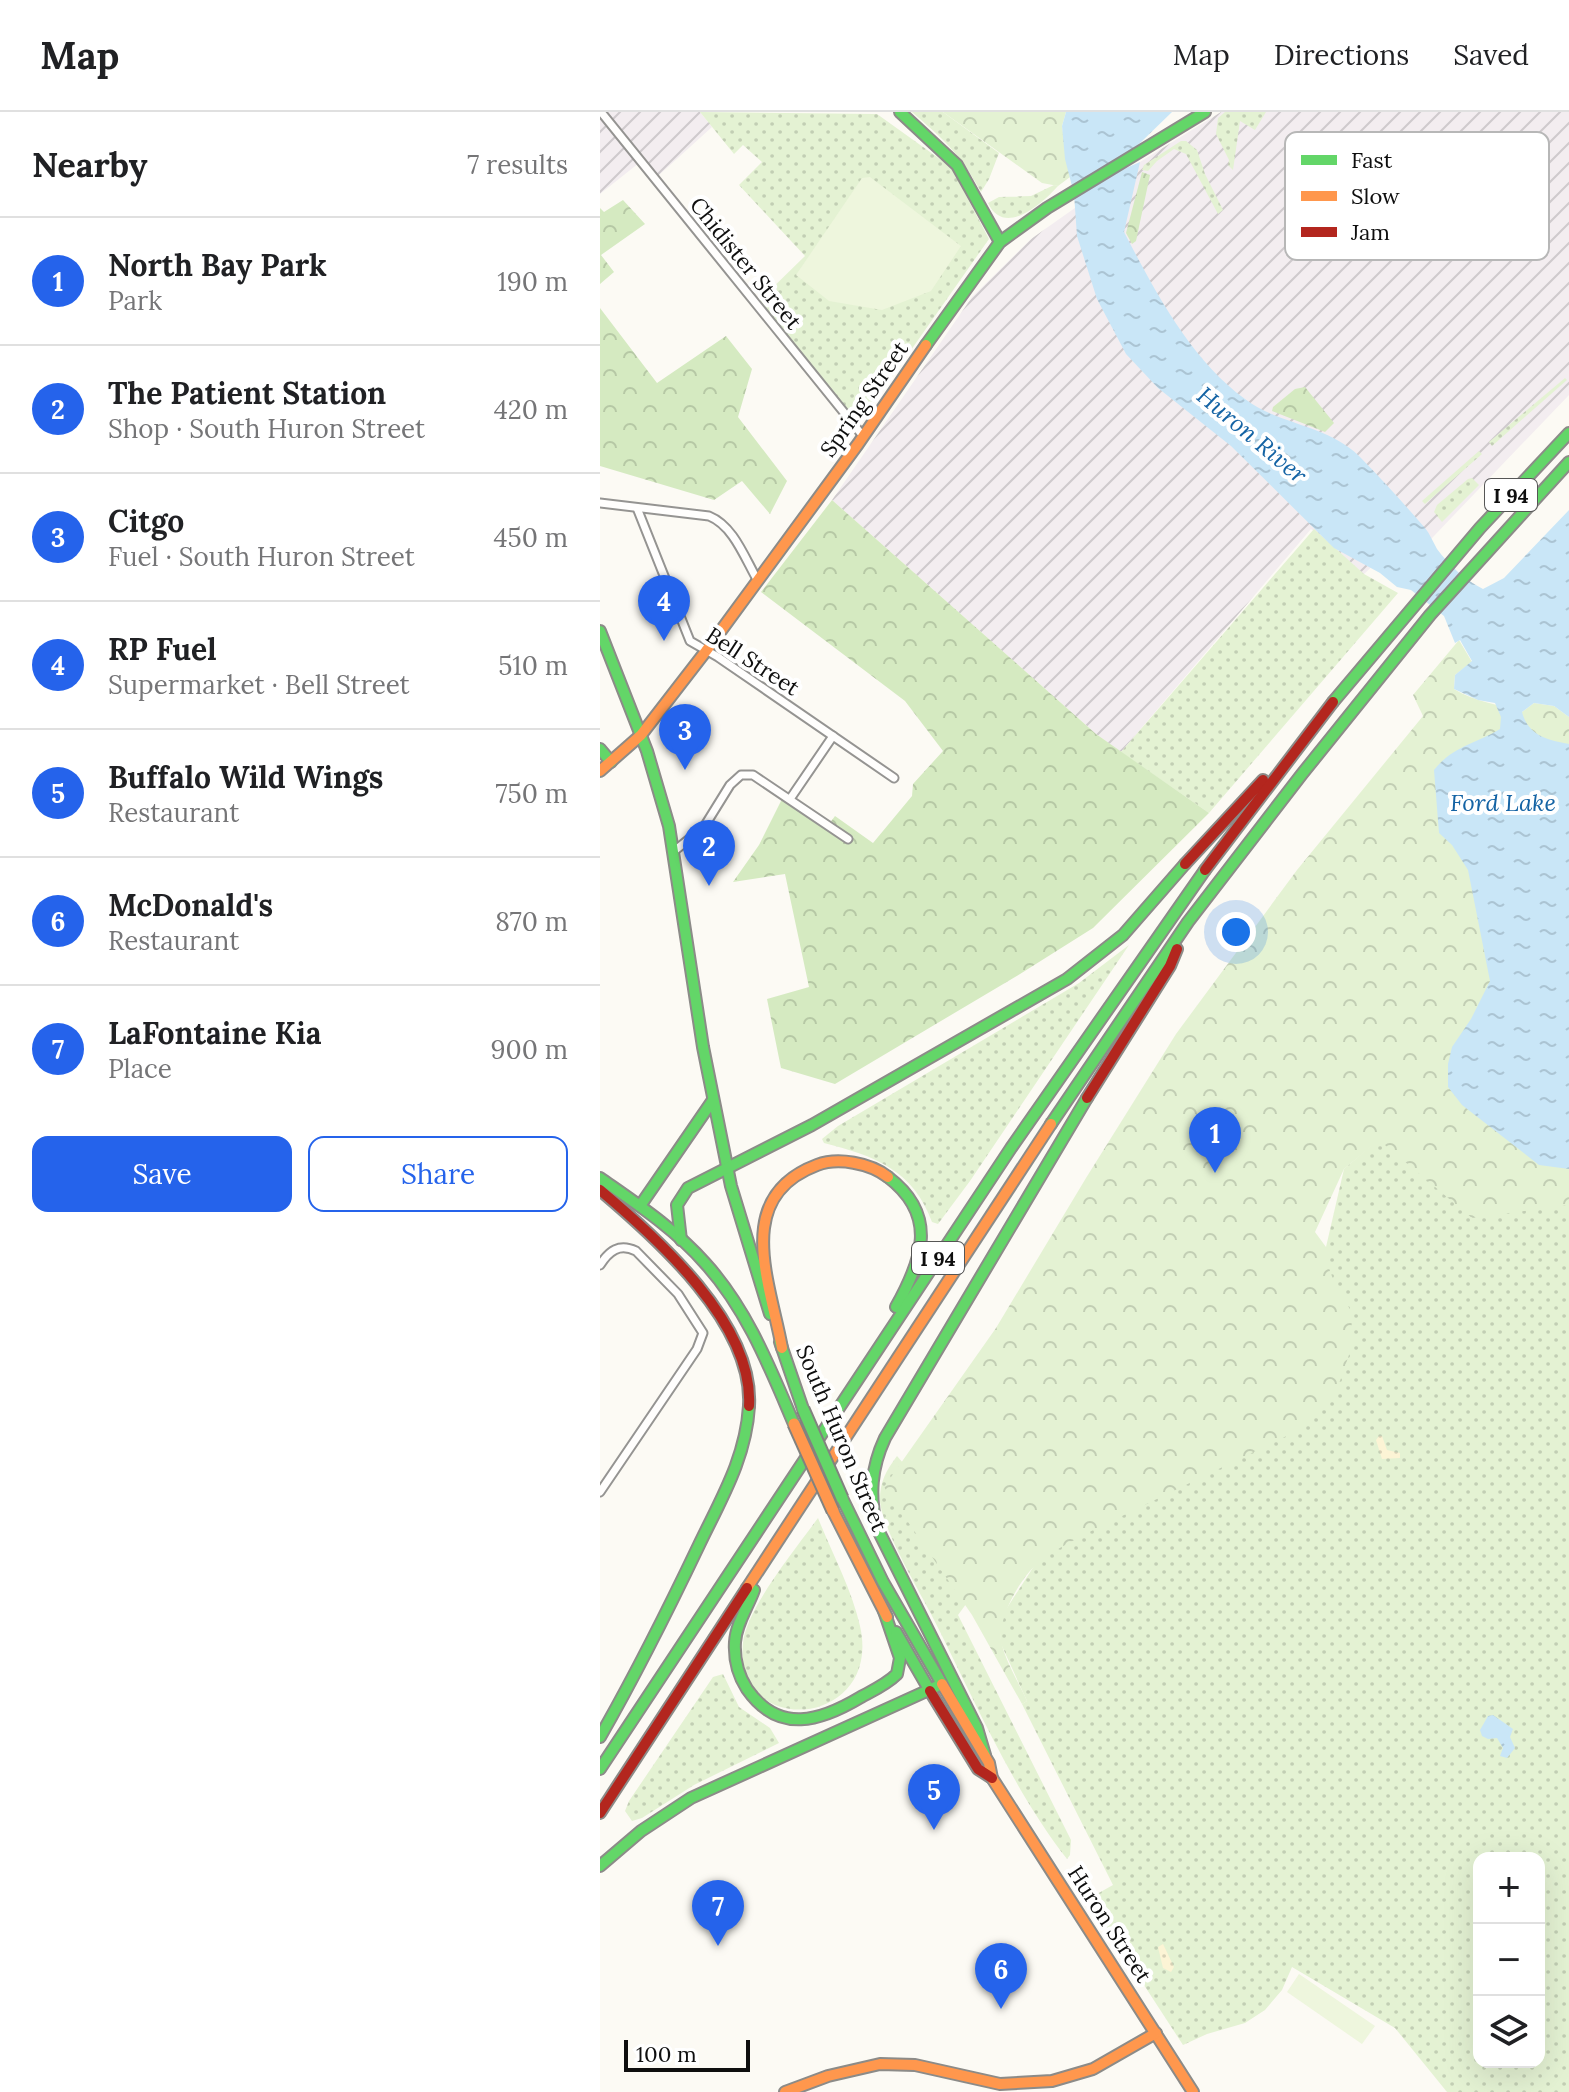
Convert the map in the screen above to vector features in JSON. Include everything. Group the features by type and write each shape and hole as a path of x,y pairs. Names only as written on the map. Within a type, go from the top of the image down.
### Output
{"main road":[{"path":"900,112 957,165 1000,242"},
{"name":"Spring Street","path":"600,771 641,735 706,651 1000,242 1047,208 1205,112"},
{"name":"I 94","path":"600,1769 1055,1081 1152,940 1289,755 1413,603 1569,433"},
{"name":"I 94","path":"600,1813 1087,1069 1188,922 1430,615 1569,462"},
{"name":"South Huron Street","path":"600,631 641,735 663,802 713,1100 751,1258 803,1409 842,1498 883,1582 985,1755 992,1778"},
{"path":"600,749 611,762"},
{"path":"681,1240 676,1213 681,1195 697,1182 798,1133 1067,979 1123,935 1241,801 1289,755"},
{"path":"985,1755 977,1728 877,1528 870,1501 872,1472 885,1438 1104,1069 1170,966 1188,922"},
{"path":"640,1206 713,1100"},
{"path":"782,1348 764,1265 762,1226 766,1210 785,1182 800,1171 829,1160 861,1162 891,1177 912,1203 920,1221 920,1255 884,1340"},
{"name":"South Huron Street","path":"600,1178 640,1206 705,1263 747,1321 833,1511 884,1611 978,1769 992,1778"},
{"path":"600,1190 671,1253 713,1306 743,1367 748,1382 751,1417 742,1453 697,1549 600,1737"},
{"path":"765,1563 738,1628 735,1654 741,1679 750,1694 772,1713 803,1720 821,1717 869,1693 898,1672 900,1661 884,1611"},
{"path":"600,1866 641,1831 691,1798 942,1684"},
{"name":"Huron Street","path":"992,1778 1193,2092"},
{"path":"785,2092 828,2076 880,2064 915,2065 1000,2084 1054,2087 1156,2033"}],"street":[{"name":"Chidister Street","path":"601,112 863,436"},
{"path":"600,503 709,516 722,523 758,581"},
{"name":"Bell Street","path":"637,508 690,641 894,778"},
{"path":"790,799 833,736"},
{"path":"673,852 704,827 730,785 741,775 753,775 848,839"},
{"path":"600,1265 612,1250 627,1247 636,1251 678,1294 703,1333 697,1349 600,1492"}],"shaded area":[{"path":"600,112 700,112 712,127 658,176 644,159 600,194"},
{"path":"1221,112 1569,112 1569,395 1431,539 1394,546 1364,574 1311,529 1121,752 1096,734 832,500 972,297 1031,239 1140,162"}],"green space":[{"path":"700,112 877,114 951,167 989,239 864,417 852,416 759,301 805,256 739,185 762,162 743,145 734,154"},
{"path":"912,112 943,112 999,153 981,192 951,148"},
{"path":"943,112 1066,112 1062,126 1070,177 1058,186 1042,183"},
{"path":"1225,112 1266,112 1255,130 1240,121 1233,170 1216,134 1218,118"},
{"path":"1181,141 1186,141 1197,150 1223,210 1218,214 1186,154 1174,149 1148,171 1142,170 1144,165"},
{"path":"1142,172 1150,175 1136,241 1132,244 1126,233"},
{"path":"870,177 961,246 931,291 882,310 829,301 796,275 862,178"},
{"path":"1058,186 1033,209 1013,218 995,213 988,203 999,197 1031,196"},
{"path":"623,200 645,224 601,255 614,272 600,284 600,208 604,212"},
{"path":"600,308 657,383 726,336 752,369 738,417 787,481 770,514 742,481 714,500 600,466"},
{"path":"1565,378 1567,380 1492,446 1489,442"},
{"path":"1305,387 1334,423 1325,432 1272,411 1295,389"},
{"path":"1479,451 1482,454 1425,504 1422,501"},
{"path":"1472,478 1479,485 1442,522 1434,512 1437,505"},
{"path":"832,500 1096,734 1209,813 1093,928 835,1084 781,1068 767,999 809,987 785,874 733,882 759,845 782,799 826,828 835,816 873,843 912,796 913,784 943,751 905,701 761,592"},
{"path":"1314,529 1364,574 1398,593 1209,813 1121,752"},
{"path":"1459,640 1472,662 1455,675 1454,689 1479,700 1522,712 1534,703 1554,706 1569,717 1569,1205 1472,1218 1379,1140 1344,1169 1315,1232 1326,1247 1327,1263 1333,1279 1352,1313 1351,1349 1340,1381 1322,1407 1299,1430 1085,1534 1049,1555 1031,1570 1011,1601 1001,1635 1007,1659 1027,1701 1022,1704 972,1615 884,1487 996,1328 1176,1034 1297,870 1423,716 1413,695"},
{"path":"1129,945 938,1224 932,1222 914,1190 890,1168 876,1160 824,1143 822,1139 838,1126 1079,983"},
{"path":"1379,1139 1569,1205 1569,2092 1447,2092 1395,2028 1292,1967 1282,1990 1265,2010 1245,2023 1183,2045 1088,1899 1113,1885 1022,1704 1027,1701 1001,1644 1000,1627 1005,1611 1034,1566 1034,1512 958,1615 1071,1840 1067,1859 1027,1801 993,1739 886,1525 880,1493 882,1482 897,1456 911,1472 1326,1247 1344,1169"},
{"path":"818,1518 856,1612 860,1626 861,1660 850,1685 831,1702 807,1709 782,1707 761,1696 746,1675 743,1643 746,1629 763,1596"},
{"path":"723,1674 739,1707 770,1728 779,1743 694,1785 642,1818 632,1821 625,1811 629,1801 713,1677"},
{"path":"1299,1974 1375,2026 1362,2044 1287,1992"}],"sand":[{"path":"1382,1436 1387,1450 1400,1453 1400,1458 1382,1459 1376,1440"},
{"path":"1163,1944 1174,1967 1171,1972 1163,1968 1158,1947"}],"water":[{"name":"Ford Lake","path":"1066,112 1172,112 1105,177 1140,162 1124,232 1161,300 1207,364 1245,399 1273,415 1332,438 1359,456 1425,528 1437,549 1464,577 1483,589 1504,578 1569,510 1569,717 1554,706 1534,703 1522,712 1534,731 1553,741 1569,744 1569,1169 1539,1165 1462,1105 1448,1087 1452,1047 1471,1019 1490,981 1468,870 1452,845 1439,833 1434,770 1457,750 1500,729 1501,717 1495,703 1478,700 1454,689 1455,675 1472,661 1460,640 1455,643 1444,616 1411,590 1397,587 1380,573 1334,548 1231,446 1158,388 1126,354 1097,299 1077,236 1074,194 1065,159 1062,126"},
{"path":"1493,1715 1513,1729 1510,1737 1515,1748 1507,1758 1500,1756 1503,1748 1497,1738 1488,1739 1482,1736 1480,1730 1488,1716"}],"traffic: fast":[{"path":"900,112 957,165 1000,242"},
{"path":"926,345 1000,242 1047,208 1205,112"},
{"path":"1333,702 1480,528 1569,433"},
{"path":"1051,1124 1188,922 1302,774 1430,615 1569,462"},
{"path":"600,631 647,751 669,826 703,1047 731,1186 770,1314"},
{"path":"600,749 611,762"},
{"path":"681,1240 677,1205 688,1188 812,1125 1067,979 1123,935 1185,864"},
{"path":"600,1769 1011,1148 1205,870"},
{"path":"985,1755 977,1728 877,1528 872,1493 874,1471 885,1438 1087,1098"},
{"path":"640,1206 713,1100"},
{"path":"888,1177 914,1207 920,1222 921,1238 913,1272 896,1307"},
{"path":"600,1178 668,1228 720,1281 756,1340 794,1424"},
{"path":"780,1342 803,1409"},
{"path":"600,1737 724,1495 738,1461 749,1406"},
{"path":"803,1409 842,1498"},
{"path":"842,1498 883,1582 942,1684"},
{"path":"754,1590 736,1635 737,1666 747,1689 759,1704 787,1718 816,1717 831,1712 880,1687 897,1674 900,1658 884,1611"},
{"path":"896,1632 930,1691"},
{"path":"600,1866 641,1831 691,1798 942,1684"}],"traffic: slow":[{"path":"600,771 641,735 706,651 858,444 926,345"},
{"path":"747,1588 1051,1124"},
{"path":"782,1348 765,1270 763,1244 765,1220 774,1198 791,1179 825,1163 854,1163 888,1177"},
{"path":"794,1424 833,1511"},
{"path":"833,1511 887,1617"},
{"path":"942,1684 989,1763 992,1778 1193,2092"},
{"path":"785,2092 828,2076 880,2064 915,2065 1000,2084 1052,2081 1093,2069 1156,2033"}],"traffic: jam":[{"path":"1205,870 1333,702"},
{"path":"1185,864 1263,780"},
{"path":"1087,1098 1170,966 1177,949"},
{"path":"600,1190 674,1258 719,1314 736,1344 746,1375 749,1406"},
{"path":"600,1813 747,1588"},
{"path":"930,1691 978,1769 992,1778"}],"place":[{"name":"RP Fuel","path":"664,641"},
{"name":"Citgo","path":"685,770"},
{"name":"The Patient Station","path":"709,886"},
{"name":"North Bay Park","path":"1215,1173"},
{"name":"Buffalo Wild Wings","path":"934,1830"},
{"name":"LaFontaine Kia","path":"718,1946"},
{"name":"McDonald's","path":"1001,2009"}],"water label":[{"name":"Huron River","path":"1252,435"}]}
